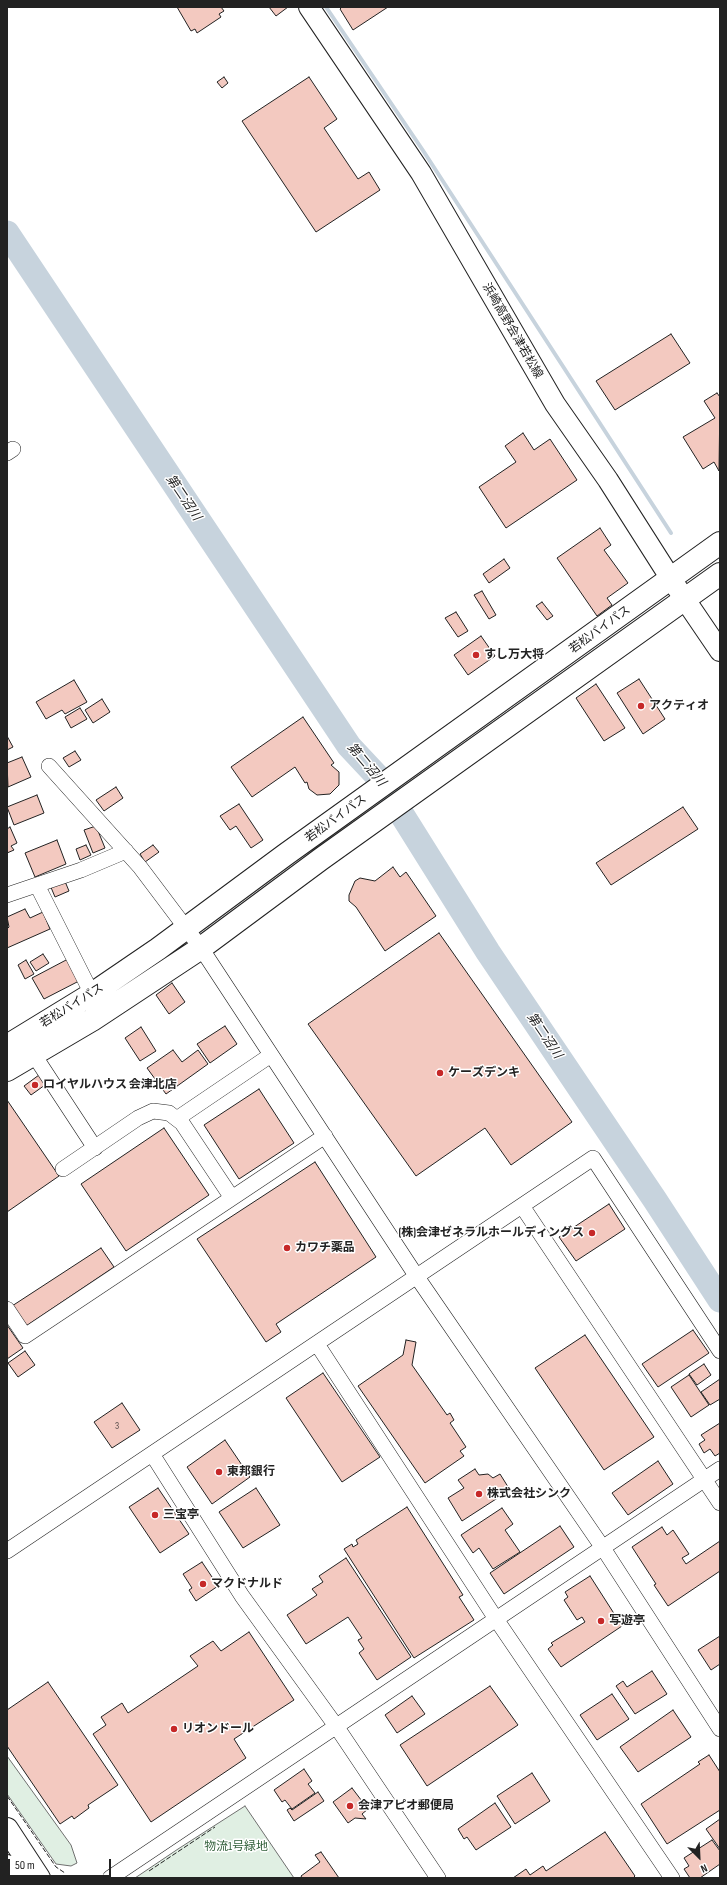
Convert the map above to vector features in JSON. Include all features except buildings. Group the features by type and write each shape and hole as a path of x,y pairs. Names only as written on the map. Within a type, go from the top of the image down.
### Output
{"highway":[{"name":"若松バイパス","path":"7,1046 92,994 186,929 362,800 720,544"},
{"name":"若松バイパス","path":"7,1070 34,1055 201,948 375,820 686,600 720,574"},
{"path":"7,1830 39,1878"},
{"path":"7,1866 15,1878"}],"main road":[{"name":"浜崎高野会津若松線","path":"309,7 420,173 551,397 608,480 671,579 720,651"}],"street":[{"path":"50,766 126,851 201,948 417,1277 603,1548 720,1728"},
{"path":"7,895 126,851"},
{"path":"37,885 92,994"},
{"path":"34,1055 95,1148"},
{"path":"178,1118 271,1055"},
{"path":"63,1169 138,1118 153,1111 169,1113 178,1118 232,1198"},
{"path":"7,1310 25,1336 325,1136"},
{"path":"7,1551 593,1158 720,1351"},
{"path":"522,1206 720,1503"},
{"path":"317,1344 496,1619 672,1878"},
{"path":"152,1454 242,1596 336,1726 438,1878"},
{"path":"110,1878 720,1469"}],"green space":[{"path":"7,1756 71,1845 77,1863 71,1866 56,1864 7,1794"},
{"name":"物流1号緑地","path":"245,1806 294,1878 135,1878 178,1849"}],"waterway":[{"path":"326,7 424,152 671,533"},
{"name":"第二沼川","path":"7,233 349,746 379,778 488,952 655,1200 720,1300"}],"fence":[{"path":"7,1796 56,1867 65,1873"},
{"path":"149,1871 215,1827"}],"place":[{"name":"すし万大将","path":"476,655"},
{"name":"アクティオ","path":"641,706"},
{"name":"ケーズデンキ","path":"440,1073"},
{"name":"ロイヤルハウス 会津北店","path":"35,1085"},
{"name":"(株)会津ゼネラルホールディングス","path":"592,1233"},
{"name":"カワチ薬品","path":"287,1248"},
{"name":"東邦銀行","path":"219,1472"},
{"name":"株式会社シンク","path":"479,1494"},
{"name":"三宝亭","path":"155,1515"},
{"name":"マクドナルド","path":"203,1584"},
{"name":"写遊亭","path":"601,1621"},
{"name":"リオンドール","path":"174,1729"},
{"name":"会津アピオ郵便局","path":"350,1806"}]}
